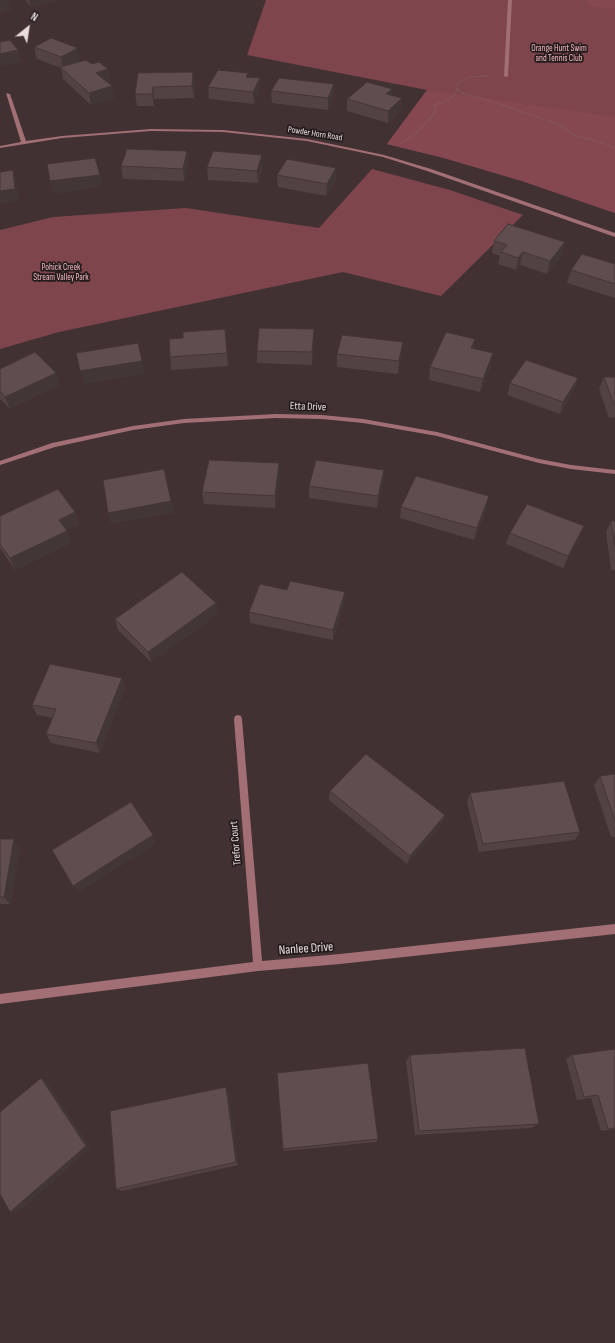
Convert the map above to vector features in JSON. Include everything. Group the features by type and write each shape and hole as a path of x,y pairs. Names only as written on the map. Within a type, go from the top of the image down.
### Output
{"street":[{"path":"506,76 510,0"},
{"path":"8,94 24,143"},
{"name":"Powder Horn Road","path":"0,147 62,137 115,132 189,130 223,131 307,140 384,156 429,170 615,235"},
{"name":"Etta Drive","path":"0,463 54,445 133,428 184,421 276,416 322,417 363,421 437,434 539,461 571,467 615,472"},
{"name":"Trefor Court","path":"238,718 258,966"},
{"name":"Nanlee Drive","path":"0,998 258,966 340,959 615,929"}],"path":[{"path":"384,156 416,133 436,111 434,105 444,102 456,94 458,83 468,77 506,76"},
{"path":"457,89 464,94 484,99 558,124 576,136 604,143 615,148"}],"green space":[{"name":"Orange Hunt Swim and Tennis Club","path":"266,0 615,0 615,213 522,181 444,158 387,144 427,90 247,55"},
{"name":"Pohick Creek Stream Valley Park","path":"372,169 450,190 523,215 441,296 343,272 59,332 0,349 0,230 53,217 186,208 319,228"}],"shaded area":[{"path":"589,0 615,0 615,9 588,6"},
{"path":"427,90 615,117 615,213 522,181 444,158 387,144"}],"building":[{"path":"51,38 78,48 61,57 34,47"},
{"path":"10,40 18,50 0,54 0,42"},
{"path":"86,60 92,64 99,62 108,69 96,73 112,86 89,93 60,67"},
{"path":"218,70 248,73 246,77 260,78 253,92 208,87"},
{"path":"193,72 192,86 153,87 152,94 135,94 138,73"},
{"path":"279,78 334,84 328,98 271,91"},
{"path":"367,82 392,89 386,94 402,98 388,111 347,99"},
{"path":"127,149 187,151 183,169 121,166"},
{"path":"213,151 262,155 257,171 207,167"},
{"path":"95,158 100,175 50,181 47,164"},
{"path":"287,159 336,168 327,184 277,175"},
{"path":"13,170 15,189 0,191 0,172"},
{"path":"508,224 565,242 550,261 523,252 518,258 501,252 507,245 494,241"},
{"path":"582,254 615,264 615,284 571,270"},
{"path":"259,328 314,329 312,352 257,351"},
{"path":"225,329 227,353 170,357 169,339 183,338 183,332"},
{"path":"446,332 475,339 471,348 493,353 483,379 430,367"},
{"path":"342,335 403,342 399,361 337,354"},
{"path":"138,343 142,361 80,371 76,353"},
{"path":"35,352 56,373 5,397 0,391 0,369"},
{"path":"526,360 578,378 563,402 510,383"},
{"path":"604,377 615,377 615,405 614,405"},
{"path":"209,460 279,463 275,496 202,492"},
{"path":"316,460 384,470 378,496 309,486"},
{"path":"164,469 171,501 108,513 103,480"},
{"path":"416,476 489,496 477,528 401,507"},
{"path":"58,489 75,512 59,520 67,531 10,558 0,544 0,516"},
{"path":"527,504 584,526 568,556 510,533"},
{"path":"611,521 615,521 615,547"},
{"path":"182,572 216,603 148,652 115,619"},
{"path":"290,581 345,592 333,630 249,612 260,584 287,590"},
{"path":"50,664 122,678 96,743 46,734 56,709 32,705"},
{"path":"366,754 445,815 410,856 330,791"},
{"path":"615,774 615,821 600,776"},
{"path":"564,781 580,832 483,844 470,793"},
{"path":"131,802 153,835 73,886 52,850"},
{"path":"0,839 14,839 4,897 0,897"},
{"path":"525,1048 539,1124 419,1131 410,1055"},
{"path":"615,1049 615,1128 608,1129 598,1095 584,1097 572,1055"},
{"path":"368,1063 378,1139 283,1149 277,1073"},
{"path":"41,1078 86,1146 10,1212 0,1194 0,1112"},
{"path":"226,1087 236,1162 116,1189 110,1111"}]}
